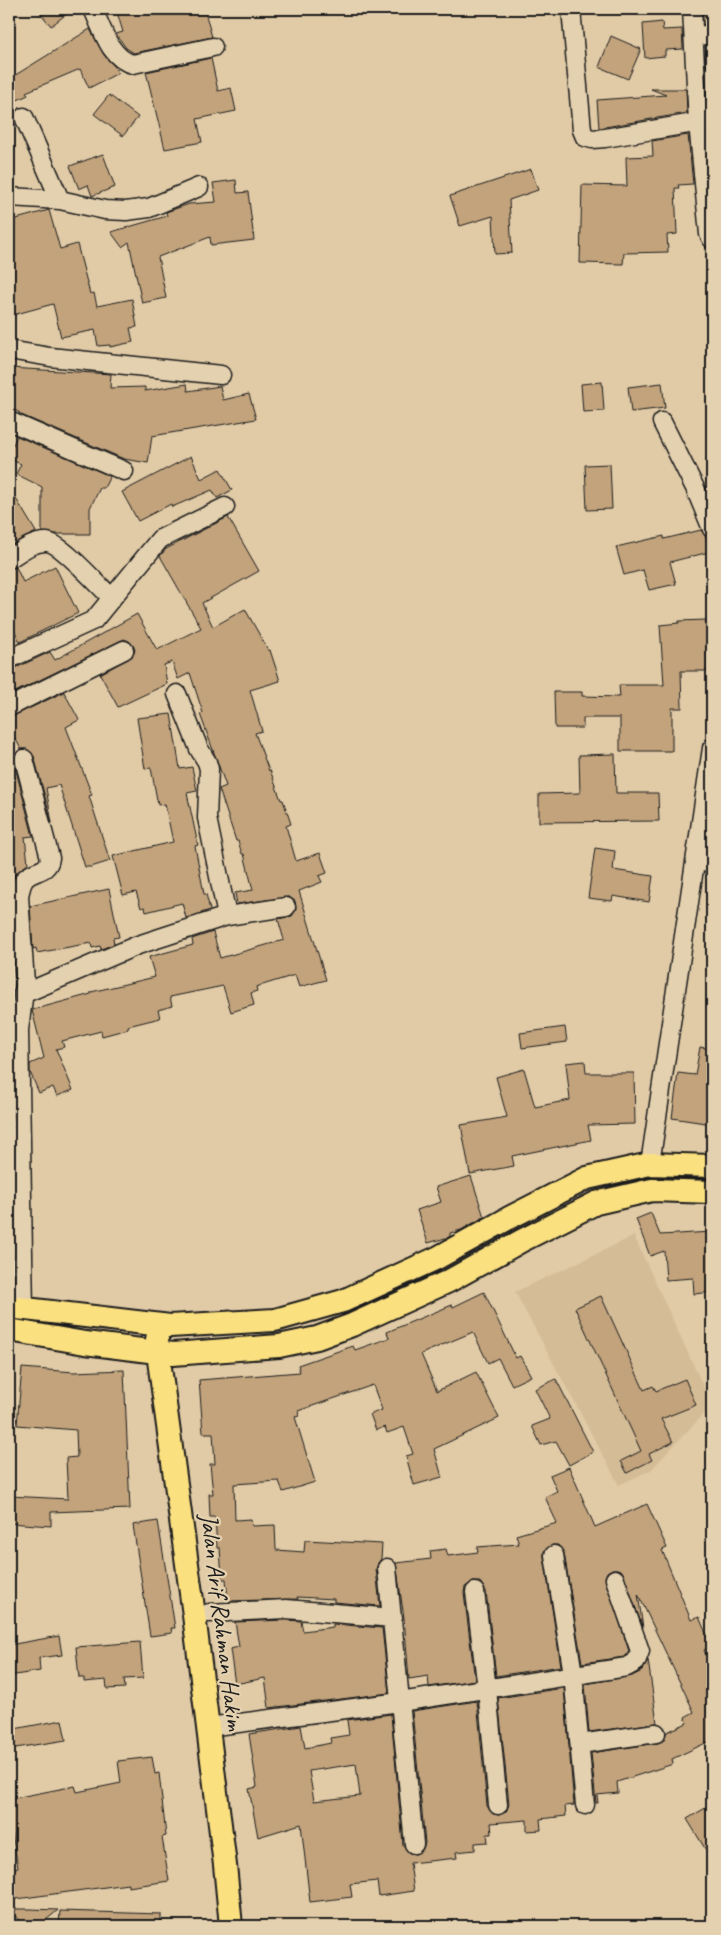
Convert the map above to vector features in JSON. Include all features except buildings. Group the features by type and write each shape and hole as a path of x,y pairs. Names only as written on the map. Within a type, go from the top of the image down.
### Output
{"main road":[{"path":"16,1308 164,1326 275,1320 343,1301 437,1258 587,1178 650,1164 712,1166"},
{"path":"9,1330 166,1354 279,1346 318,1338 352,1325 449,1281 521,1241 596,1203 652,1190 712,1192"},
{"name":"Jalan Arif Rahman Hakim","path":"164,1326 194,1615 215,1726 246,1926"},
{"name":"Jalan Arif Rahman Hakim","path":"166,1354 209,1613 215,1726 231,1926"}],"street":[{"path":"93,9 112,48 124,62 133,64 213,47"},
{"path":"571,9 582,130 585,137 592,139 605,138 705,121"},
{"path":"692,9 705,121 710,234 712,239"},
{"path":"694,37 712,34"},
{"path":"24,117 60,200"},
{"path":"9,197 60,200 105,210 126,211 149,208 199,187"},
{"path":"9,350 50,357 221,374"},
{"path":"9,421 124,472"},
{"path":"662,422 695,488 712,529"},
{"path":"9,659 94,620 160,539 224,507"},
{"path":"9,559 34,544 48,542 62,549 112,598"},
{"path":"9,707 124,650"},
{"path":"177,694 199,749 207,762 207,818 227,916"},
{"path":"650,1164 704,862 712,756"},
{"path":"16,1308 19,1030 25,983 19,896 22,882 29,875 44,870 49,864 50,858 24,759"},
{"path":"23,994 138,945 227,916 286,907"},
{"path":"554,1554 573,1674 585,1805"},
{"path":"387,1568 414,1844"},
{"path":"215,1726 400,1702 627,1667 636,1662 640,1651 615,1579"},
{"path":"475,1592 487,1689 498,1805"},
{"path":"209,1613 286,1609 393,1618"},
{"path":"580,1744 656,1733"}],"shaded area":[{"path":"634,1236 712,1405 651,1470 619,1485 515,1292"}]}
